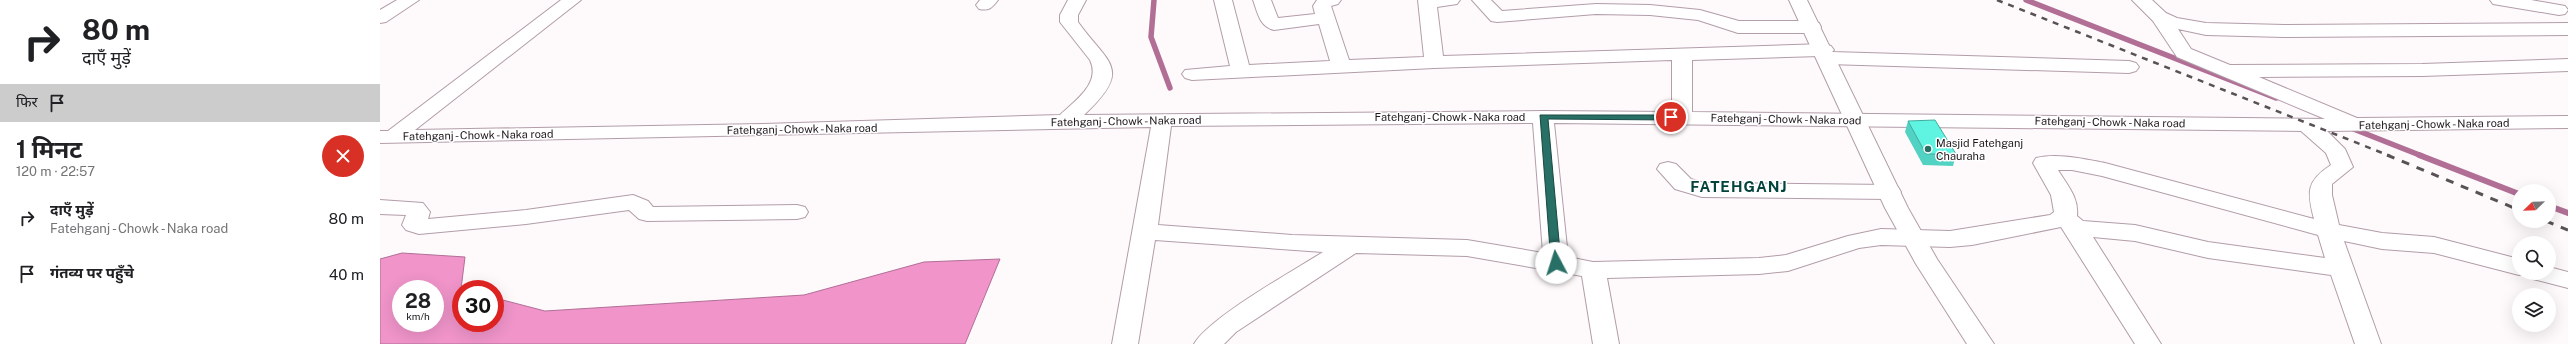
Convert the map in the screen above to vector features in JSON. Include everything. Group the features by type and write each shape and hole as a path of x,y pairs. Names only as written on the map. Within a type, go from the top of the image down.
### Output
{"street":[{"path":"380,18 410,0"},
{"path":"387,137 572,0"},
{"path":"1066,121 1100,86 1104,77 1100,60 1069,22 1069,15 1077,0"},
{"path":"1223,0 1241,72"},
{"path":"1262,0 1268,17 1274,24 1326,18"},
{"path":"1332,0 1323,4 1341,67"},
{"path":"1434,62 1427,1 1451,0"},
{"path":"1481,0 1497,18 1596,10 1650,10 1700,15 1738,27 1812,26"},
{"path":"1798,0 1826,54 1854,120 1912,237 1981,344"},
{"path":"2141,0 2160,16 2184,53 2357,125"},
{"path":"2499,0 2559,9"},
{"path":"2160,16 2186,27 2214,29 2284,31 2568,29"},
{"path":"1192,74 1434,62 1682,55 1826,54 2129,67"},
{"path":"1682,55 1682,117"},
{"path":"2228,71 2422,70 2568,65"},
{"path":"1543,117 1556,263"},
{"name":"Fatehganj - Chowk - Naka road","path":"387,137 755,130 1066,121 1543,117 1682,117 2306,125 2568,122"},
{"path":"1125,344 1145,232 1162,120"},
{"path":"2306,125 2337,151 2342,158 2342,166 2321,185 2320,192 2339,268 2368,344"},
{"path":"2148,344 2070,222 2060,189 2044,163 2072,163 2105,170 2330,231 2382,240 2434,245 2512,265"},
{"path":"1668,169 1683,184 1702,190 1890,192"},
{"path":"380,207 415,208 419,212 414,224 418,227 526,217 633,202 640,206 647,214 797,212"},
{"path":"1145,232 1292,242 1467,248 1593,270 1759,266 1788,263 1856,241 1881,237 1972,237 2056,220 2135,233 2208,250 2339,268"},
{"path":"1207,344 1227,326 1352,244"},
{"path":"1593,270 1606,344"},
{"path":"2556,277 2568,280"}],"shaded area":[{"path":"402,253 465,257 462,280 452,280 452,332 504,332 504,300 545,311 804,295 924,262 1000,259 965,344 380,344 380,259"}],"building":[{"path":"1935,120 1956,154 1926,154 1908,121"}],"waterway":[{"path":"1154,0 1151,37 1170,88"},
{"path":"2026,0 2276,98"},
{"path":"2351,128 2422,156"},
{"path":"2419,155 2512,191"},
{"path":"2556,209 2568,213"}],"railway":[{"path":"1997,0 2390,156"},
{"path":"2387,155 2512,207"},
{"path":"2556,225 2568,230"}],"place":[{"name":"Masjid Fatehganj Chauraha","path":"1928,149"}],"district":[{"name":"FATEHGANJ","path":"1739,187"}],"route":[{"path":"1556,263 1543,117 1671,117"}]}
